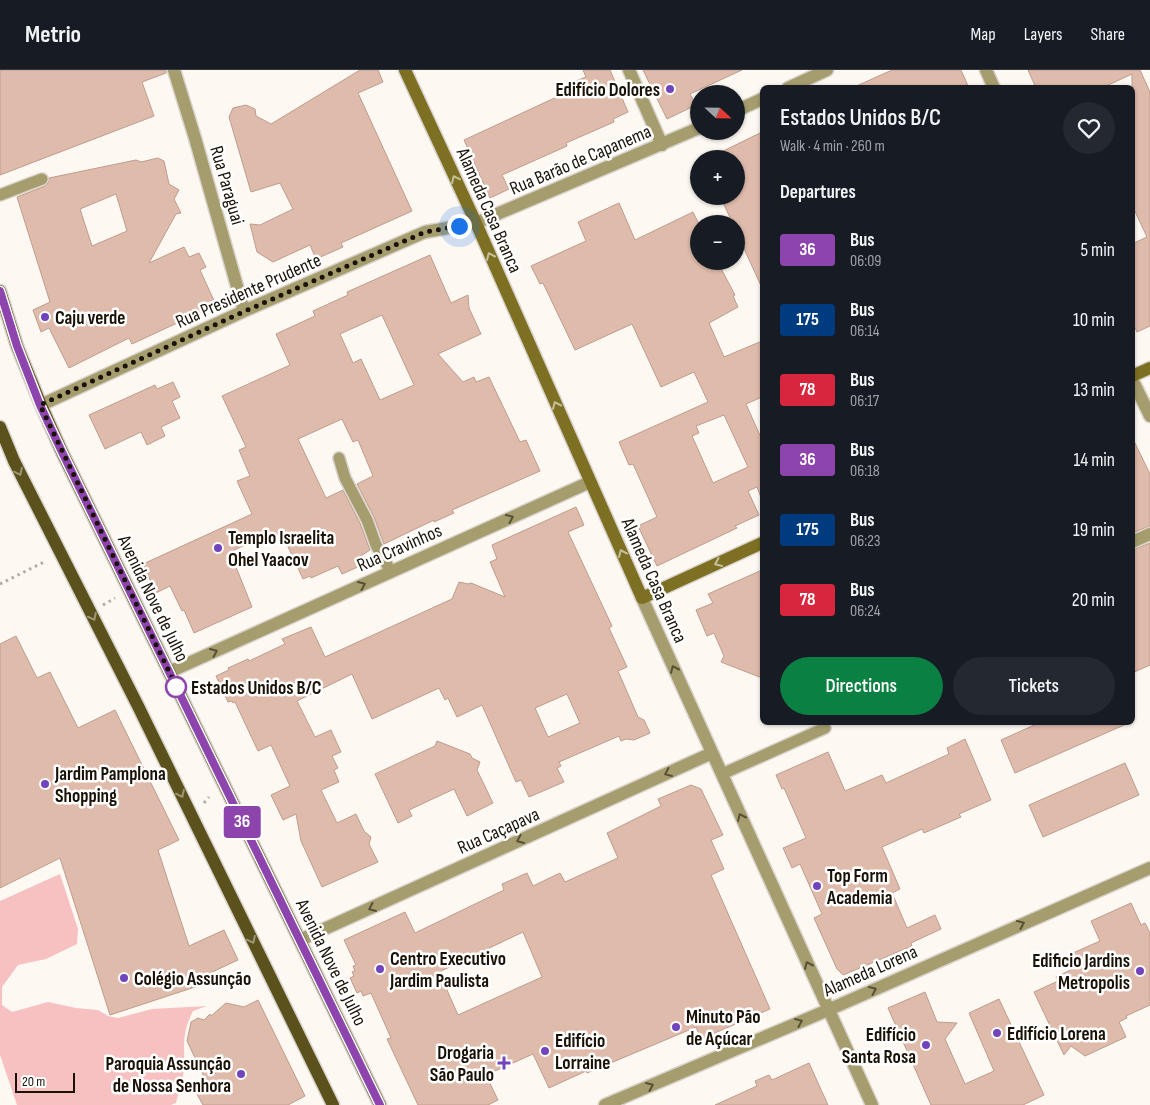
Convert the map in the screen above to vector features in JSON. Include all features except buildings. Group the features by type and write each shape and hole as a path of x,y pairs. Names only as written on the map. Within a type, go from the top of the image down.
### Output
{"main road":[{"name":"Avenida Nove de Julho","path":"0,291 17,346 40,405 380,1105"},
{"path":"0,427 14,461 138,706 333,1105"}],"street":[{"name":"Rua Paraguai","path":"174,70 196,138 244,311"},
{"name":"Alameda Casa Branca","path":"405,70 476,223 642,598 872,1105"},
{"path":"629,70 662,145"},
{"path":"794,85 826,70"},
{"path":"986,70 993,85"},
{"path":"745,107 760,100"},
{"name":"Rua Barão de Capanema","path":"476,223 690,132"},
{"name":"Rua Presidente Prudente","path":"40,405 244,311 425,232 476,223"},
{"path":"1135,376 1150,368"},
{"path":"1135,384 1150,416"},
{"name":"Rua Cravinhos","path":"169,672 590,482"},
{"path":"1135,541 1150,534"},
{"path":"642,598 760,544"},
{"name":"Rua Caçapava","path":"300,940 712,753"},
{"name":"Alameda Lorena","path":"605,1105 828,1010 1150,868"}],"lane":[{"path":"0,195 42,179"},
{"path":"339,458 345,478 367,520 376,545 391,572"},
{"path":"722,774 825,728"}],"path":[{"path":"0,584 60,554"},
{"path":"90,611 130,591"}],"shaded area":[{"path":"60,874 78,929 77,944 46,959 18,965 2,987 2,1005 12,1012 48,1002 76,1008 98,1010 108,1016 118,1018 152,1009 207,1006 193,1011 187,1027 184,1039 184,1068 176,1103 171,1105 17,1105 0,1055 0,901"}],"bus line":[{"name":"36","path":"0,291 17,346 40,405 380,1105"}],"place":[{"name":"Edifício Dolores","path":"670,89"},
{"name":"Caju verde","path":"45,317"},
{"name":"Templo Israelita Ohel Yaacov","path":"218,548"},
{"name":"Estados Unidos B/C","path":"176,687"},
{"name":"Jardim Pamplona Shopping","path":"45,784"},
{"name":"Top Form Academia","path":"817,886"},
{"name":"Centro Executivo Jardim Paulista","path":"380,969"},
{"name":"Edificio Jardins Metropolis","path":"1140,971"},
{"name":"Colégio Assunção","path":"124,978"},
{"name":"Minuto Pão de Açúcar","path":"676,1027"},
{"name":"Edifício Lorena","path":"997,1033"},
{"name":"Edifício Santa Rosa","path":"926,1045"},
{"name":"Edifício Lorraine","path":"545,1051"},
{"name":"Drogaria São Paulo","path":"504,1063"},
{"name":"Paroquia Assunção de Nossa Senhora","path":"241,1074"}],"route":[{"path":"176,687 178,690 40,405 234,316 425,232 459,226"}]}
